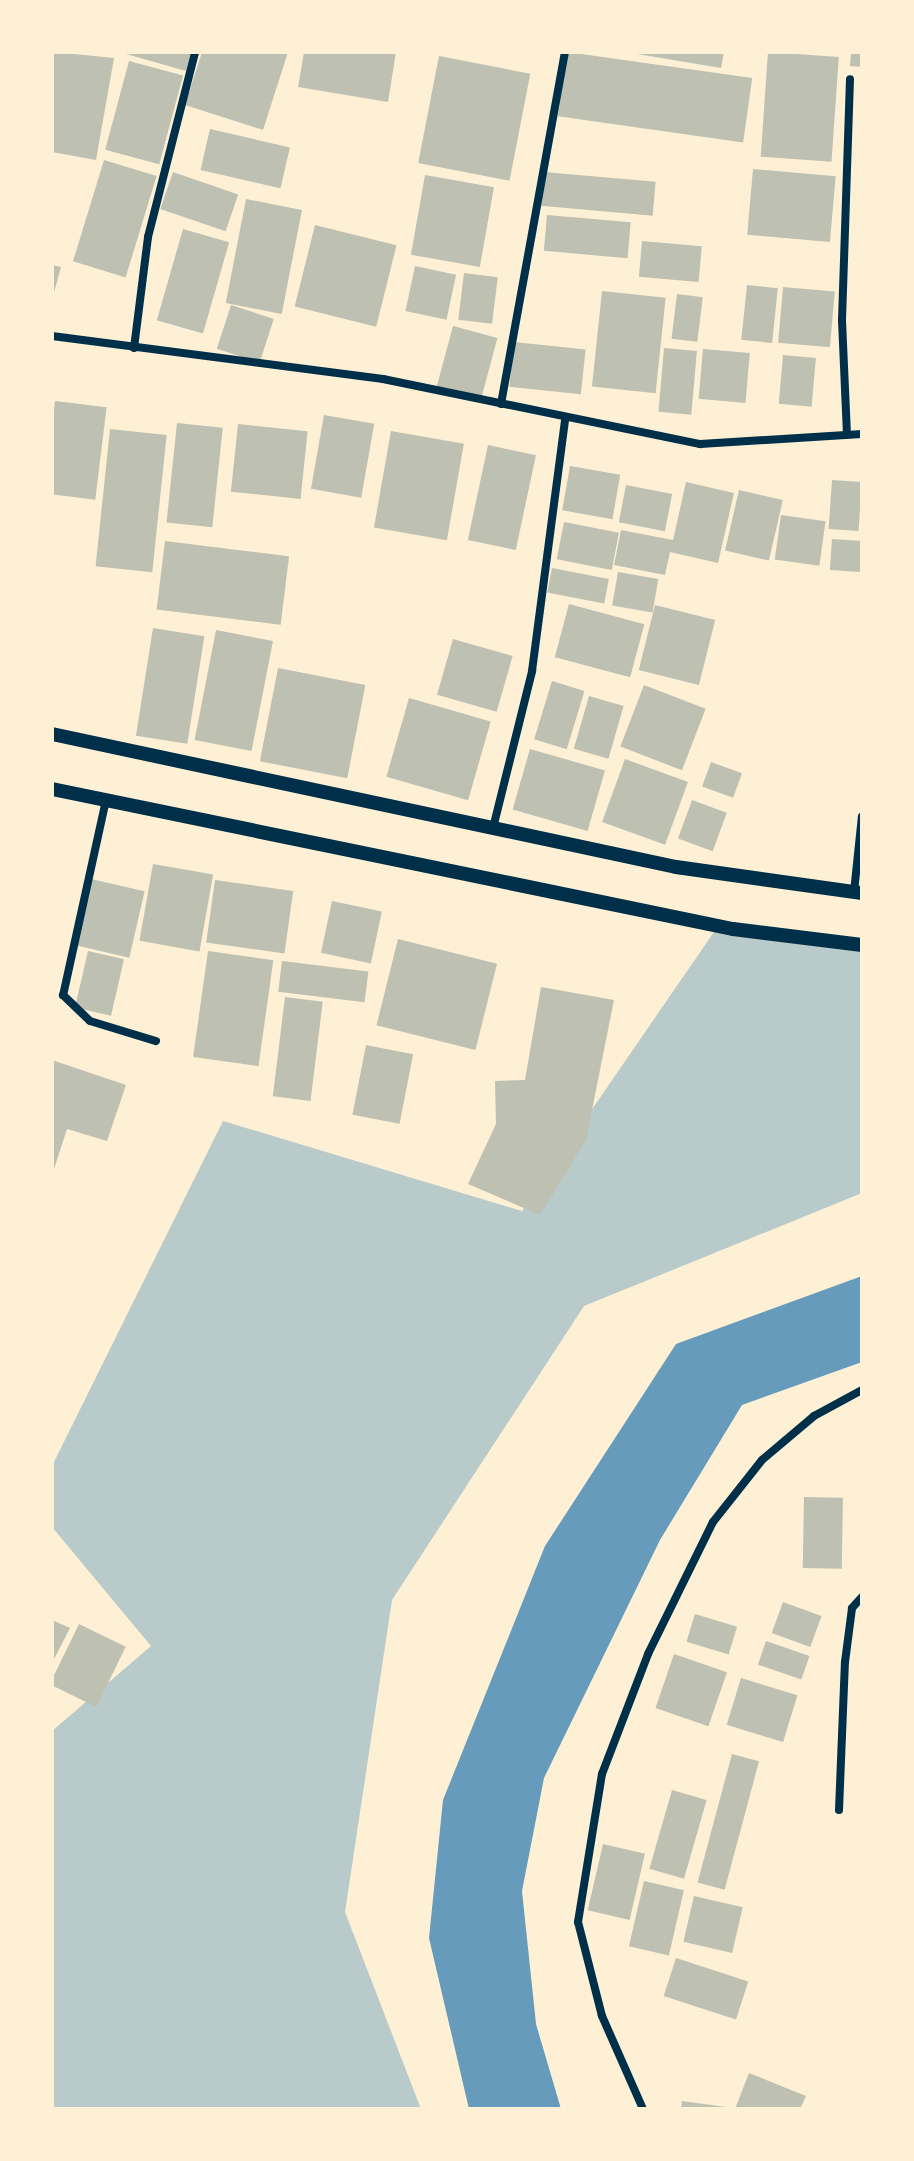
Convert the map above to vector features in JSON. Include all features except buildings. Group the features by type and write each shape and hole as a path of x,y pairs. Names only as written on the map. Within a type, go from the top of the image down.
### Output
{"street":[{"path":"134,348 148,237 195,52"},
{"path":"501,404 565,52"},
{"path":"847,435 842,320 850,79"},
{"path":"52,336 383,379 565,419 700,444 862,434"},
{"path":"493,828 530,686 565,419"},
{"path":"52,734 676,867 858,892 862,816"},
{"path":"52,789 733,929 862,945"},
{"path":"106,800 63,995 90,1021 156,1041"},
{"path":"643,2109 602,2016 578,1922 602,1774 648,1654 713,1522 762,1460 814,1416 862,1390"},
{"path":"839,1810 852,1608 862,1597"}],"shaded area":[{"path":"716,929 862,949 862,1193 584,1306 392,1600 345,1912 421,2109 52,2109 52,1731 151,1646 52,1527 52,1466 223,1121 522,1211"}],"water":[{"path":"862,1276 862,1362 742,1405 660,1540 544,1778 522,1891 536,2024 561,2109 469,2109 429,1938 443,1800 545,1546 676,1344"}]}
